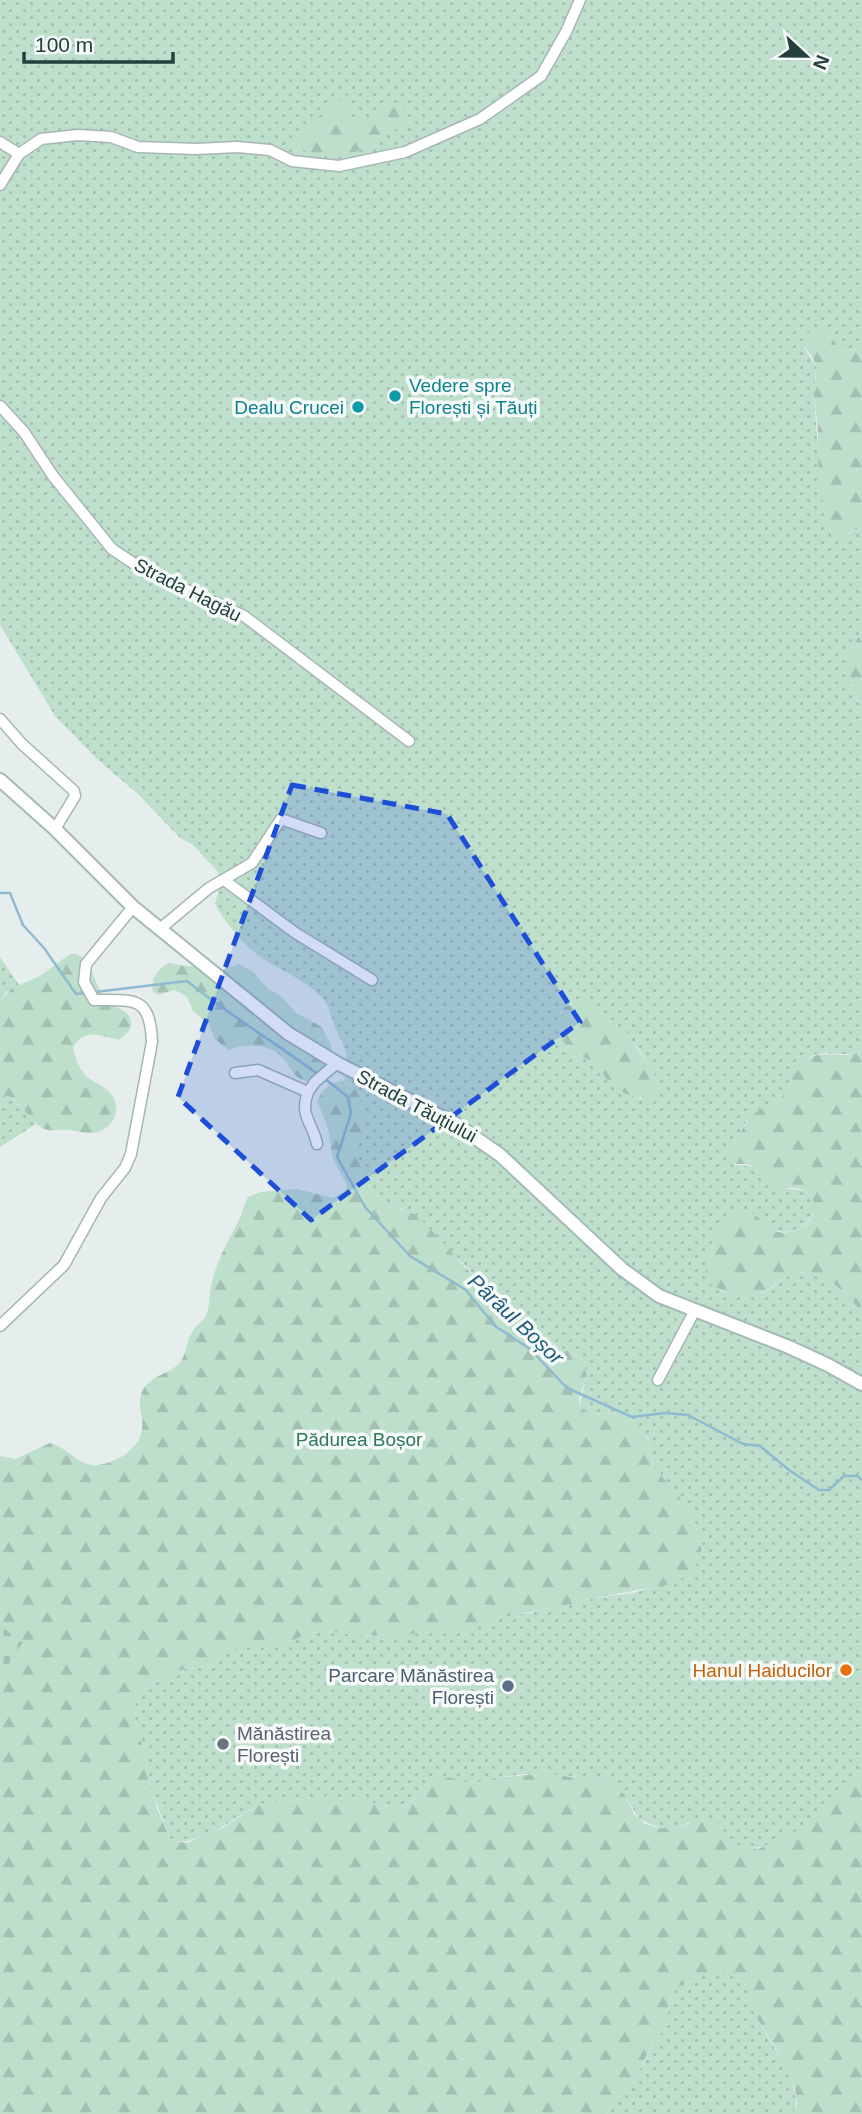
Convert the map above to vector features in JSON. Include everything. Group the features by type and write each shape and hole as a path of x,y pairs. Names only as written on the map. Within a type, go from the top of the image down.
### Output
{"street":[{"path":"0,185 19,155 41,139 78,135 111,137 138,147 196,149 237,146 270,150 292,161 339,166 405,152 480,118 541,76 566,32 580,0"},
{"path":"0,142 19,155"},
{"name":"Strada Hagău","path":"0,405 24,432 53,475 112,550 145,571 244,617 409,741"},
{"path":"0,719 22,744 74,791 73,801 55,830"},
{"name":"Strada Tăuțiului","path":"0,780 134,906 289,1034 337,1063 480,1139 622,1269 659,1296 799,1352 862,1384"},
{"path":"161,928 209,888 252,863 281,819 321,833"},
{"path":"225,880 293,932 372,980"},
{"path":"0,1326 64,1265 131,1154 152,1042 151,1025 143,1006 133,1000 94,1000 84,982 86,964 134,906"},
{"path":"317,1144 314,1132 306,1120 304,1102 321,1077 337,1063"},
{"path":"234,1073 258,1070 308,1093"},
{"path":"658,1380 695,1310"}],"highlighted area":[{"path":"292,785 447,814 580,1022 311,1220 178,1097"}],"green space":[{"path":"0,0 862,0 862,347 849,353 837,346 829,336 804,348 816,366 814,397 821,488 830,531 845,538 853,529 862,530 862,632 851,648 850,685 856,699 862,704 862,1050 808,1058 796,1071 784,1095 748,1120 730,1148 735,1165 753,1166 780,1186 811,1195 816,1207 811,1217 798,1229 790,1232 772,1229 757,1217 729,1218 715,1238 710,1252 719,1290 753,1295 772,1288 789,1275 810,1273 840,1289 862,1313 862,1777 803,1830 771,1845 748,1848 738,1846 730,1841 718,1823 689,1822 676,1829 661,1828 639,1819 624,1794 613,1784 599,1778 526,1774 473,1784 452,1778 426,1785 411,1802 397,1807 332,1796 259,1804 214,1832 190,1840 171,1841 148,1781 146,1758 135,1721 136,1704 148,1683 159,1681 180,1670 203,1667 236,1648 274,1648 310,1633 325,1631 403,1636 441,1628 457,1630 515,1614 633,1593 656,1586 702,1554 690,1512 658,1470 650,1451 650,1441 615,1414 591,1413 579,1406 587,1376 583,1361 544,1339 512,1310 494,1298 464,1264 403,1209 389,1205 371,1191 356,1156 363,1111 351,1085 344,1081 346,1055 326,1003 303,982 258,955 237,935 215,904 219,889 218,872 193,845 180,838 138,794 97,759 55,716 0,625","holes":["571,1003 619,1028 644,1057 651,1071 642,1099 620,1089 597,1063 583,1058 565,1044 560,1012"]},
{"path":"347,95 349,121 374,122 384,103 403,107 408,122 347,157 311,155 296,144 313,121"},
{"path":"817,329 849,353 862,347 862,530 853,529 841,541 834,536 824,510 814,395 816,367 803,343 805,334"},
{"path":"862,632 862,704 851,693 849,655"},
{"path":"70,954 77,954 83,959 91,969 102,994 127,1014 131,1022 129,1030 119,1040 88,1035 77,1041 73,1048 84,1074 109,1091 116,1106 111,1124 94,1133 44,1129 35,1123 14,1099 0,1095 0,1001 12,988 40,976"},
{"path":"0,957 19,985 6,992 0,1001"},
{"path":"169,963 218,971 239,964 252,971 296,1013 322,1027 332,1048 331,1063 312,1083 297,1076 278,1053 264,1047 242,1046 228,1050 214,1038 209,1024 193,1011 187,997 174,990 159,995 153,992 156,975"},
{"path":"578,1002 591,1005 626,1032 659,1081 660,1091 656,1097 637,1097 619,1090 607,1080 597,1063 574,1052 564,1042 557,1019 565,1007"},
{"path":"862,1050 862,1313 840,1289 811,1273 790,1275 756,1294 739,1295 714,1286 707,1281 709,1251 713,1239 726,1220 734,1214 749,1212 775,1231 792,1231 807,1223 814,1209 813,1200 805,1191 774,1187 751,1165 730,1163 727,1154 736,1139 754,1114 782,1097 797,1068 806,1059 820,1055 851,1054"},
{"name":"Pădurea Boșor","path":"344,1081 356,1090 362,1104 364,1119 356,1156 371,1191 389,1205 417,1215 494,1298 512,1310 544,1339 583,1361 587,1376 579,1406 593,1413 618,1415 650,1442 650,1452 658,1470 690,1512 702,1554 691,1574 671,1584 515,1614 464,1631 441,1628 403,1636 325,1631 310,1633 274,1648 236,1648 203,1667 180,1670 159,1681 148,1683 136,1704 135,1721 146,1758 148,1781 171,1841 188,1843 206,1833 221,1829 259,1804 332,1796 397,1807 411,1802 426,1785 438,1778 452,1778 473,1784 495,1778 547,1773 570,1777 592,1776 613,1784 624,1794 634,1814 645,1824 676,1829 696,1820 711,1820 718,1823 737,1845 758,1849 811,1824 848,1787 862,1777 862,2114 793,2114 797,2104 795,2089 775,2047 755,2015 745,1985 734,1975 720,1970 691,1977 674,1991 668,2005 666,2027 607,2114 0,2114 0,1456 16,1459 50,1443 85,1463 98,1465 112,1462 136,1444 142,1430 141,1393 152,1380 179,1364 191,1334 204,1319 222,1253 248,1197 261,1192 297,1189 333,1198 345,1191 347,1185 333,1159 328,1128 317,1101 328,1086"},
{"path":"0,1095 17,1102 36,1124 0,1147"},
{"path":"0,1626 23,1642 0,1678"},
{"path":"713,1971 732,1974 745,1985 756,2016 790,2078 796,2103 793,2114 607,2114 666,2027 668,2005 674,1991 691,1977"}],"waterway":[{"name":"Pârâul Boșor","path":"0,893 10,893 23,925 44,948 76,994 88,993"},
{"name":"Pârâul Boșor","path":"95,992 187,981 319,1075"},
{"name":"Pârâul Boșor","path":"325,1079 348,1097 351,1113 337,1157 365,1207 410,1256 466,1290 495,1326 530,1349 567,1388 632,1417 665,1413 688,1415 743,1444 760,1446 819,1490 829,1490 844,1476 857,1476 862,1480"}],"place":[{"name":"Vedere spre Florești și Tăuți","path":"395,396"},
{"name":"Dealu Crucei","path":"358,407"},
{"name":"Hanul Haiducilor","path":"846,1670"},
{"name":"Parcare Mănăstirea Florești","path":"508,1686"},
{"name":"Mănăstirea Florești","path":"223,1744"}]}
